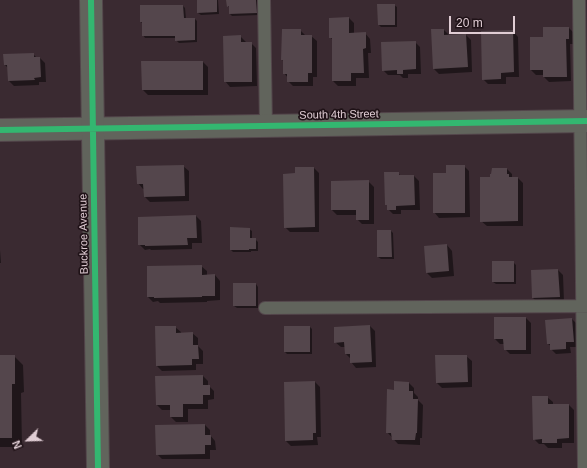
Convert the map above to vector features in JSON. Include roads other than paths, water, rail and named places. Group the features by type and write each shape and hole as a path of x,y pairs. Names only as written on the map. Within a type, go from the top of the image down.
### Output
{"street":[{"name":"Buckroe Avenue","path":"90,0 98,468"},
{"name":"South 4th Street","path":"0,130 584,121"}],"lane":[{"path":"264,0 266,126"},
{"path":"579,0 584,121 584,468"},
{"path":"265,308 585,306"}]}
